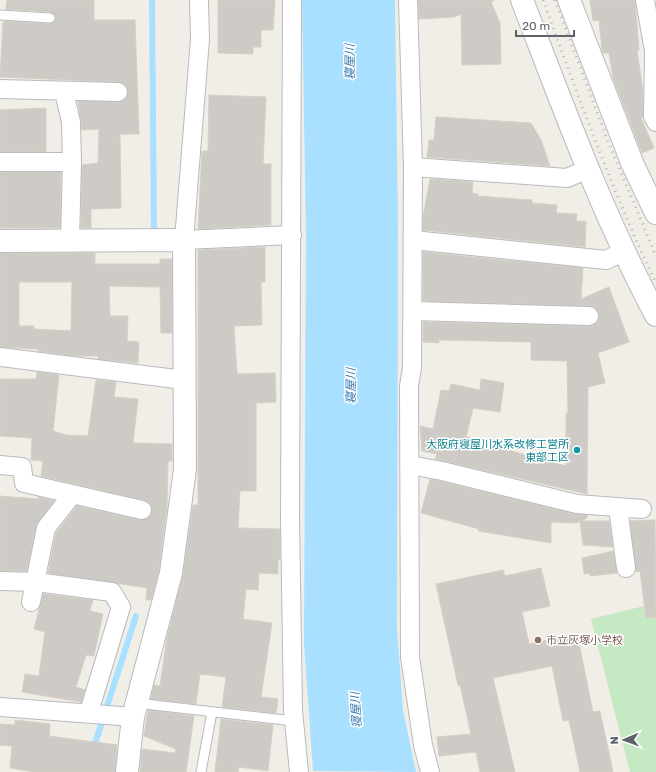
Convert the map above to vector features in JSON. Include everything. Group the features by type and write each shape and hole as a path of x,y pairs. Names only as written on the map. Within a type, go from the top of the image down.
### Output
{"street":[{"path":"127,772 134,710 171,573 185,469 184,240 200,39 198,0"},
{"path":"292,0 290,519 294,721 299,772"},
{"path":"408,0 413,167 412,368 409,386 410,657 423,745 430,772"},
{"path":"522,0 588,169 656,315"},
{"path":"569,0 633,165 656,213"},
{"path":"646,0 654,51 653,116 656,122"},
{"path":"0,89 52,89 64,92 118,92"},
{"path":"64,92 71,122 72,162 70,241"},
{"path":"0,162 72,162"},
{"path":"413,167 567,178 588,169"},
{"path":"0,240 184,240 292,235"},
{"path":"413,240 606,260 625,251"},
{"path":"413,311 589,316"},
{"path":"0,357 184,380"},
{"path":"0,465 22,467 24,483 142,510"},
{"path":"410,465 442,471 577,504 642,509"},
{"path":"31,602 46,528 72,495"},
{"path":"618,507 626,568"},
{"path":"0,581 36,582 112,592 121,607 98,713"},
{"path":"0,707 98,713 134,710"}],"lane":[{"path":"0,15 50,18"},
{"path":"134,710 212,712 294,721"},
{"path":"201,772 212,712"}],"green space":[{"path":"656,603 656,772 630,772 591,619"}],"water":[{"name":"寝屋川","path":"302,0 395,0 398,225 397,628 403,710 416,772 313,771 304,643 306,234"}],"building":[{"path":"7,0 94,0 94,20 135,20 139,134 120,134 121,208 91,209 91,228 81,228 82,165 98,163 99,129 82,130 78,101 123,101 127,97 127,87 124,83 118,82 0,77 3,23 5,21 50,24 56,19 55,15 50,12 6,9"},
{"path":"218,0 275,0 273,30 261,30 261,47 253,47 253,54 218,53"},
{"path":"418,0 495,0 491,2 500,23 501,64 462,65 461,14 454,17 419,19"},
{"path":"590,0 635,0 639,50 637,51 643,90 643,117 641,118 654,148 642,153 613,78 609,53 603,53 599,20 593,21"},
{"path":"209,95 266,97 263,164 271,164 271,225 198,229 202,151 208,151"},
{"path":"46,108 46,152 0,152 0,110"},
{"path":"436,117 531,123 541,140 550,166 427,157 429,140 434,140"},
{"path":"0,172 61,172 60,228 0,228"},
{"path":"430,179 473,182 472,193 478,194 478,196 532,200 532,203 557,205 556,213 577,214 576,221 586,221 585,247 423,230 423,217"},
{"path":"265,247 265,282 261,282 262,325 234,326 237,374 275,373 276,402 256,403 256,491 240,491 238,528 280,529 280,560 278,560 278,574 259,573 258,590 246,589 243,619 272,623 261,697 278,699 276,713 222,707 226,677 200,674 196,704 151,699 154,685 160,686 167,637 183,575 193,505 198,505 198,250"},
{"path":"423,252 583,268 581,299 609,287 629,342 598,353 605,383 588,387 587,494 435,459 437,454 422,451 420,426 433,429 441,390 449,391 451,384 480,390 481,379 504,383 500,412 473,408 466,437 505,446 504,449 566,466 566,413 568,413 567,361 531,360 531,342 439,340 439,343 423,342 423,322 589,326 598,322 599,316 595,307 589,306 423,301"},
{"path":"0,253 95,253 95,264 160,264 160,259 172,259 172,333 161,333 160,287 109,286 110,316 128,316 127,341 139,342 138,363 98,359 98,356 75,356 38,351 38,349 0,347","holes":["19,282 72,282 71,331 34,329 34,326 19,326"]},
{"path":"37,372 59,375 53,431 66,435 88,436 96,380 116,382 114,397 138,399 133,443 172,444 172,461 168,461 167,506 159,571 151,600 146,600 147,588 48,573 56,533 77,506 140,520 150,517 152,507 144,500 41,476 43,461 31,460 32,438 0,436 0,379 36,379"},
{"path":"430,479 575,514 587,515 587,518 576,523 551,522 551,543 478,531 479,529 421,513"},
{"path":"0,496 38,499 38,497 54,501 36,526 27,571 0,571"},
{"path":"655,520 656,617 646,618 640,571 636,572 630,521"},
{"path":"580,521 609,521 613,547 583,545"},
{"path":"613,551 617,573 590,576 590,573 584,574 582,558"},
{"path":"541,568 550,606 522,612 529,644 577,634 593,712 600,711 613,772 580,772 569,720 563,721 552,666 493,678 515,772 480,772 476,752 439,756 437,737 471,734 460,685 458,685 436,584 503,570 505,576"},
{"path":"43,594 93,600 90,611 103,614 94,656 86,655 76,687 85,690 81,702 22,692 25,674 39,676 45,632 34,629"},
{"path":"148,710 194,716 186,772 140,772 142,749 175,753 176,749 144,736"},
{"path":"221,719 273,725 268,771 239,767 238,772 215,772"},
{"path":"15,720 50,724 49,736 117,745 115,772 34,772 10,768 12,746 0,745 0,724 15,725"}],"waterway":[{"path":"152,0 154,231"},
{"path":"93,750 136,616"}],"railway":[{"path":"543,0 610,178 656,283"},
{"path":"555,0 608,141 656,256"}],"place":[{"name":"大阪府寝屋川水系改修工営所 東部工区","path":"577,450"},
{"name":"市立灰塚小学校","path":"538,640"}]}
